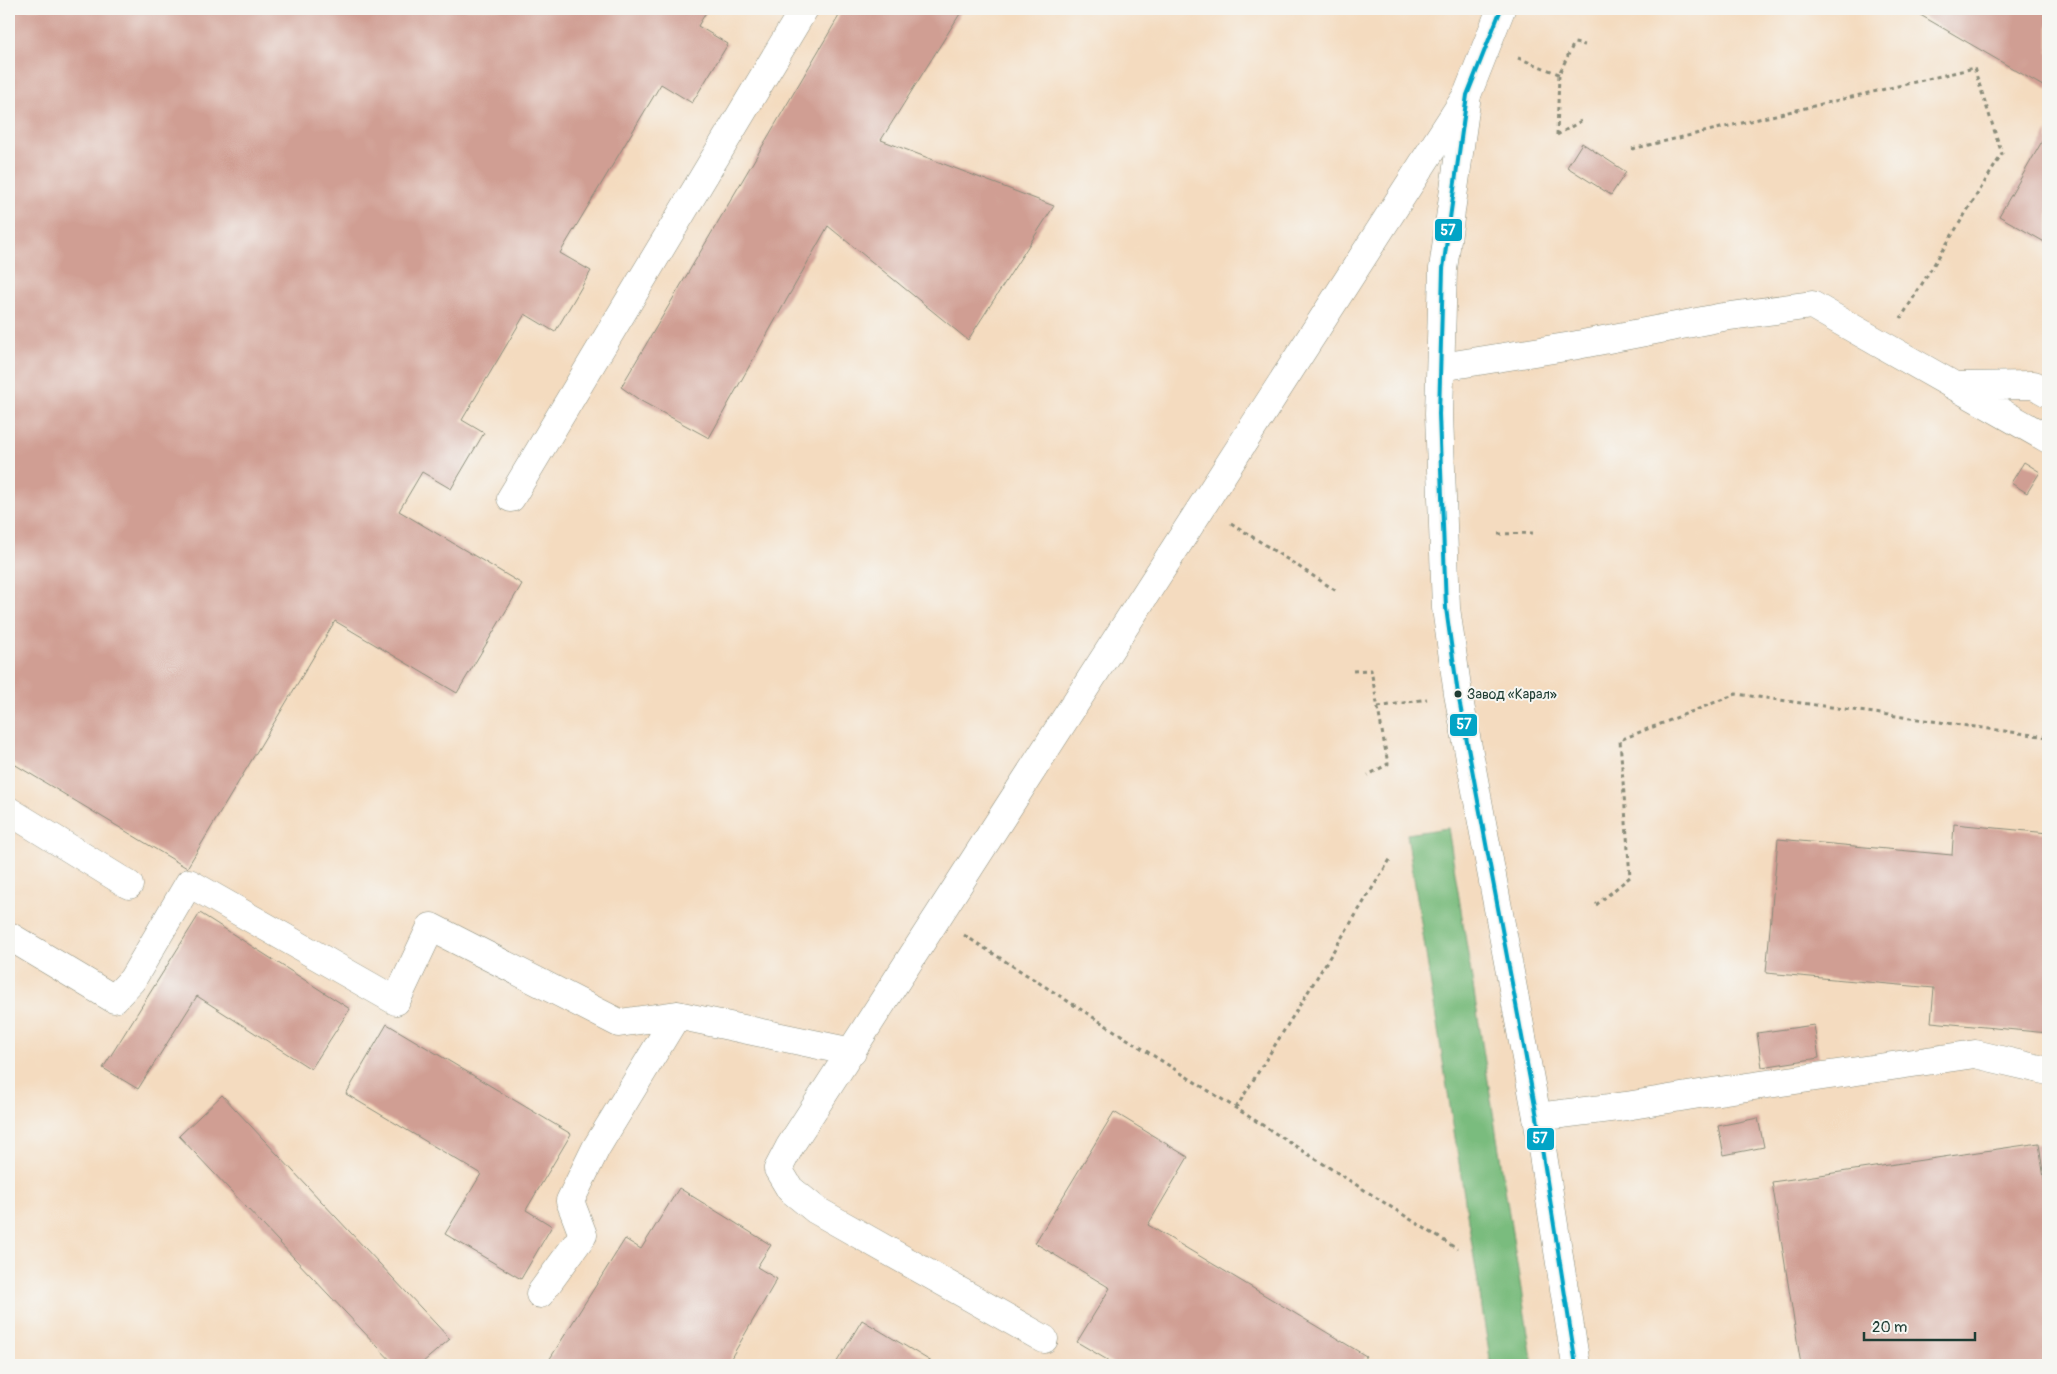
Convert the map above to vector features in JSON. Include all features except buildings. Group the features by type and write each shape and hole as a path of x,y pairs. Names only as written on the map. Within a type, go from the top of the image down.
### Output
{"main road":[{"path":"511,498 804,9"},
{"path":"1044,1339 816,1210 790,1189 778,1169 790,1146 1467,95 1501,9"},
{"path":"1467,95 1443,269 1439,414 1446,608 1458,694 1537,1117 1576,1365"},
{"path":"1441,368 1572,346 1723,317 1812,305 2048,439"},
{"path":"1955,386 2034,385 2048,393"},
{"path":"9,811 129,885"},
{"path":"9,936 114,999 132,980 189,883 396,1000 430,927 619,1023 677,1015 852,1052"},
{"path":"540,1294 583,1235 570,1201 596,1148 677,1015"},
{"path":"1537,1117 1626,1106 1722,1090 1975,1054 2048,1071"}],"path":[{"path":"1581,120 1557,135 1559,74 1574,43 1585,45"},
{"path":"1486,45 1559,74"},
{"path":"1632,150 1974,68 2002,154 1885,346"},
{"path":"1204,505 1338,592"},
{"path":"1498,534 1534,533"},
{"path":"1353,671 1371,670 1388,764 1368,774"},
{"path":"1378,707 1458,694"},
{"path":"1596,905 1630,877 1620,740 1736,694 2048,737"},
{"path":"1236,1108 1391,858"},
{"path":"938,919 1457,1249"}],"green space":[{"path":"1448,828 1533,1365 1491,1365 1407,834"}],"transit line":[{"name":"57","path":"1501,9 1467,95 1443,269 1439,414 1446,608 1458,694 1537,1117 1576,1365"}],"place":[{"name":"Завод «Карал»","path":"1458,694"}]}
